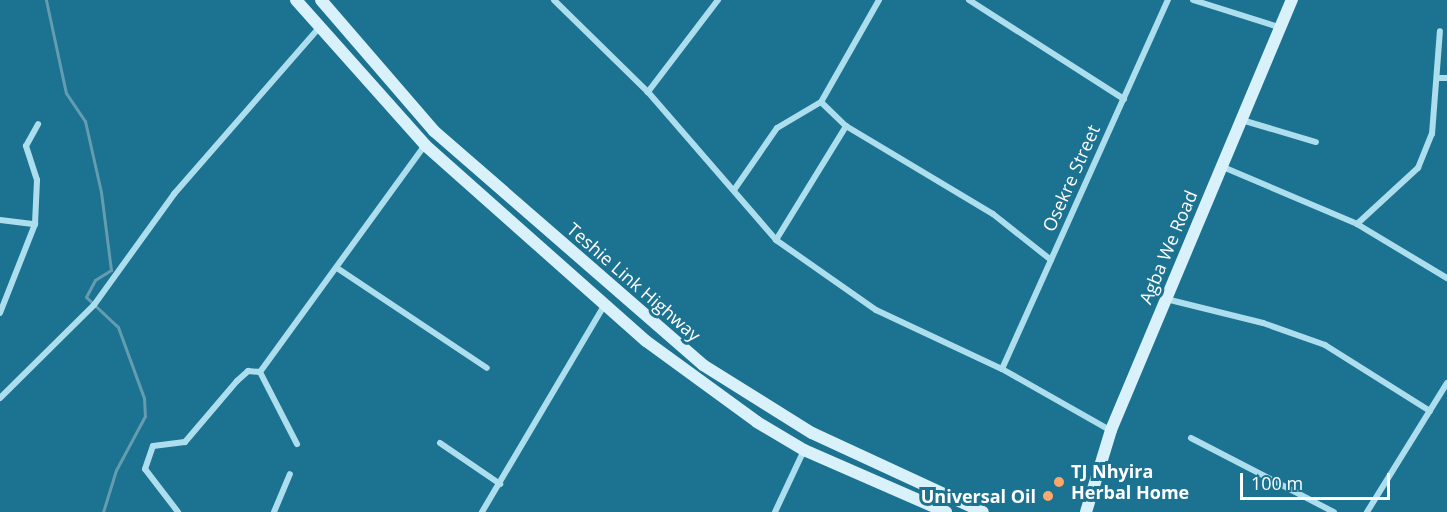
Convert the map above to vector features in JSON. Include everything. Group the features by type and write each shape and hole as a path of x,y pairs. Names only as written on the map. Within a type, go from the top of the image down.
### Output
{"main road":[{"name":"Teshie Link Highway","path":"296,0 425,145 605,304 704,385 804,450 946,512"},
{"name":"Teshie Link Highway","path":"321,0 388,84 434,131 704,365 813,433 983,512"},
{"name":"Agba We Road","path":"1086,512 1111,430 1165,299 1245,121 1292,0"}],"street":[{"path":"554,0 648,92 776,240 876,310 1002,369 1111,430"},
{"path":"648,92 718,0"},
{"path":"734,190 777,128 822,102 879,0"},
{"path":"969,0 1124,99"},
{"name":"Osekre Street","path":"1002,369 1168,0"},
{"path":"1193,0 1283,28"},
{"path":"0,396 94,305 174,194 319,28"},
{"path":"1357,224 1418,168 1432,134 1440,31"},
{"path":"1437,78 1447,78"},
{"path":"822,102 846,126 993,214 1051,260"},
{"path":"1245,121 1316,142"},
{"path":"0,313 35,224 37,180 26,146 38,124"},
{"path":"776,240 846,126"},
{"path":"260,372 425,145"},
{"path":"1223,167 1357,224 1447,278"},
{"path":"0,220 35,224"},
{"path":"337,268 487,368"},
{"path":"1165,299 1263,322 1325,345 1430,411"},
{"path":"482,512 605,304"},
{"path":"178,512 146,469 153,446 185,442 237,381 248,371 260,372"},
{"path":"260,372 297,444"},
{"path":"1367,512 1447,383"},
{"path":"1191,438 1334,512"},
{"path":"440,443 500,484"},
{"path":"775,512 804,450"},
{"path":"274,512 290,474"}],"waterway":[{"path":"46,0 66,93 85,121 101,192 111,270 95,280 86,297 118,327 144,398 145,416 116,470 103,512"}],"place":[{"name":"TJ Nhyira Herbal Home","path":"1059,482"},
{"name":"Universal Oil","path":"1048,496"}]}
